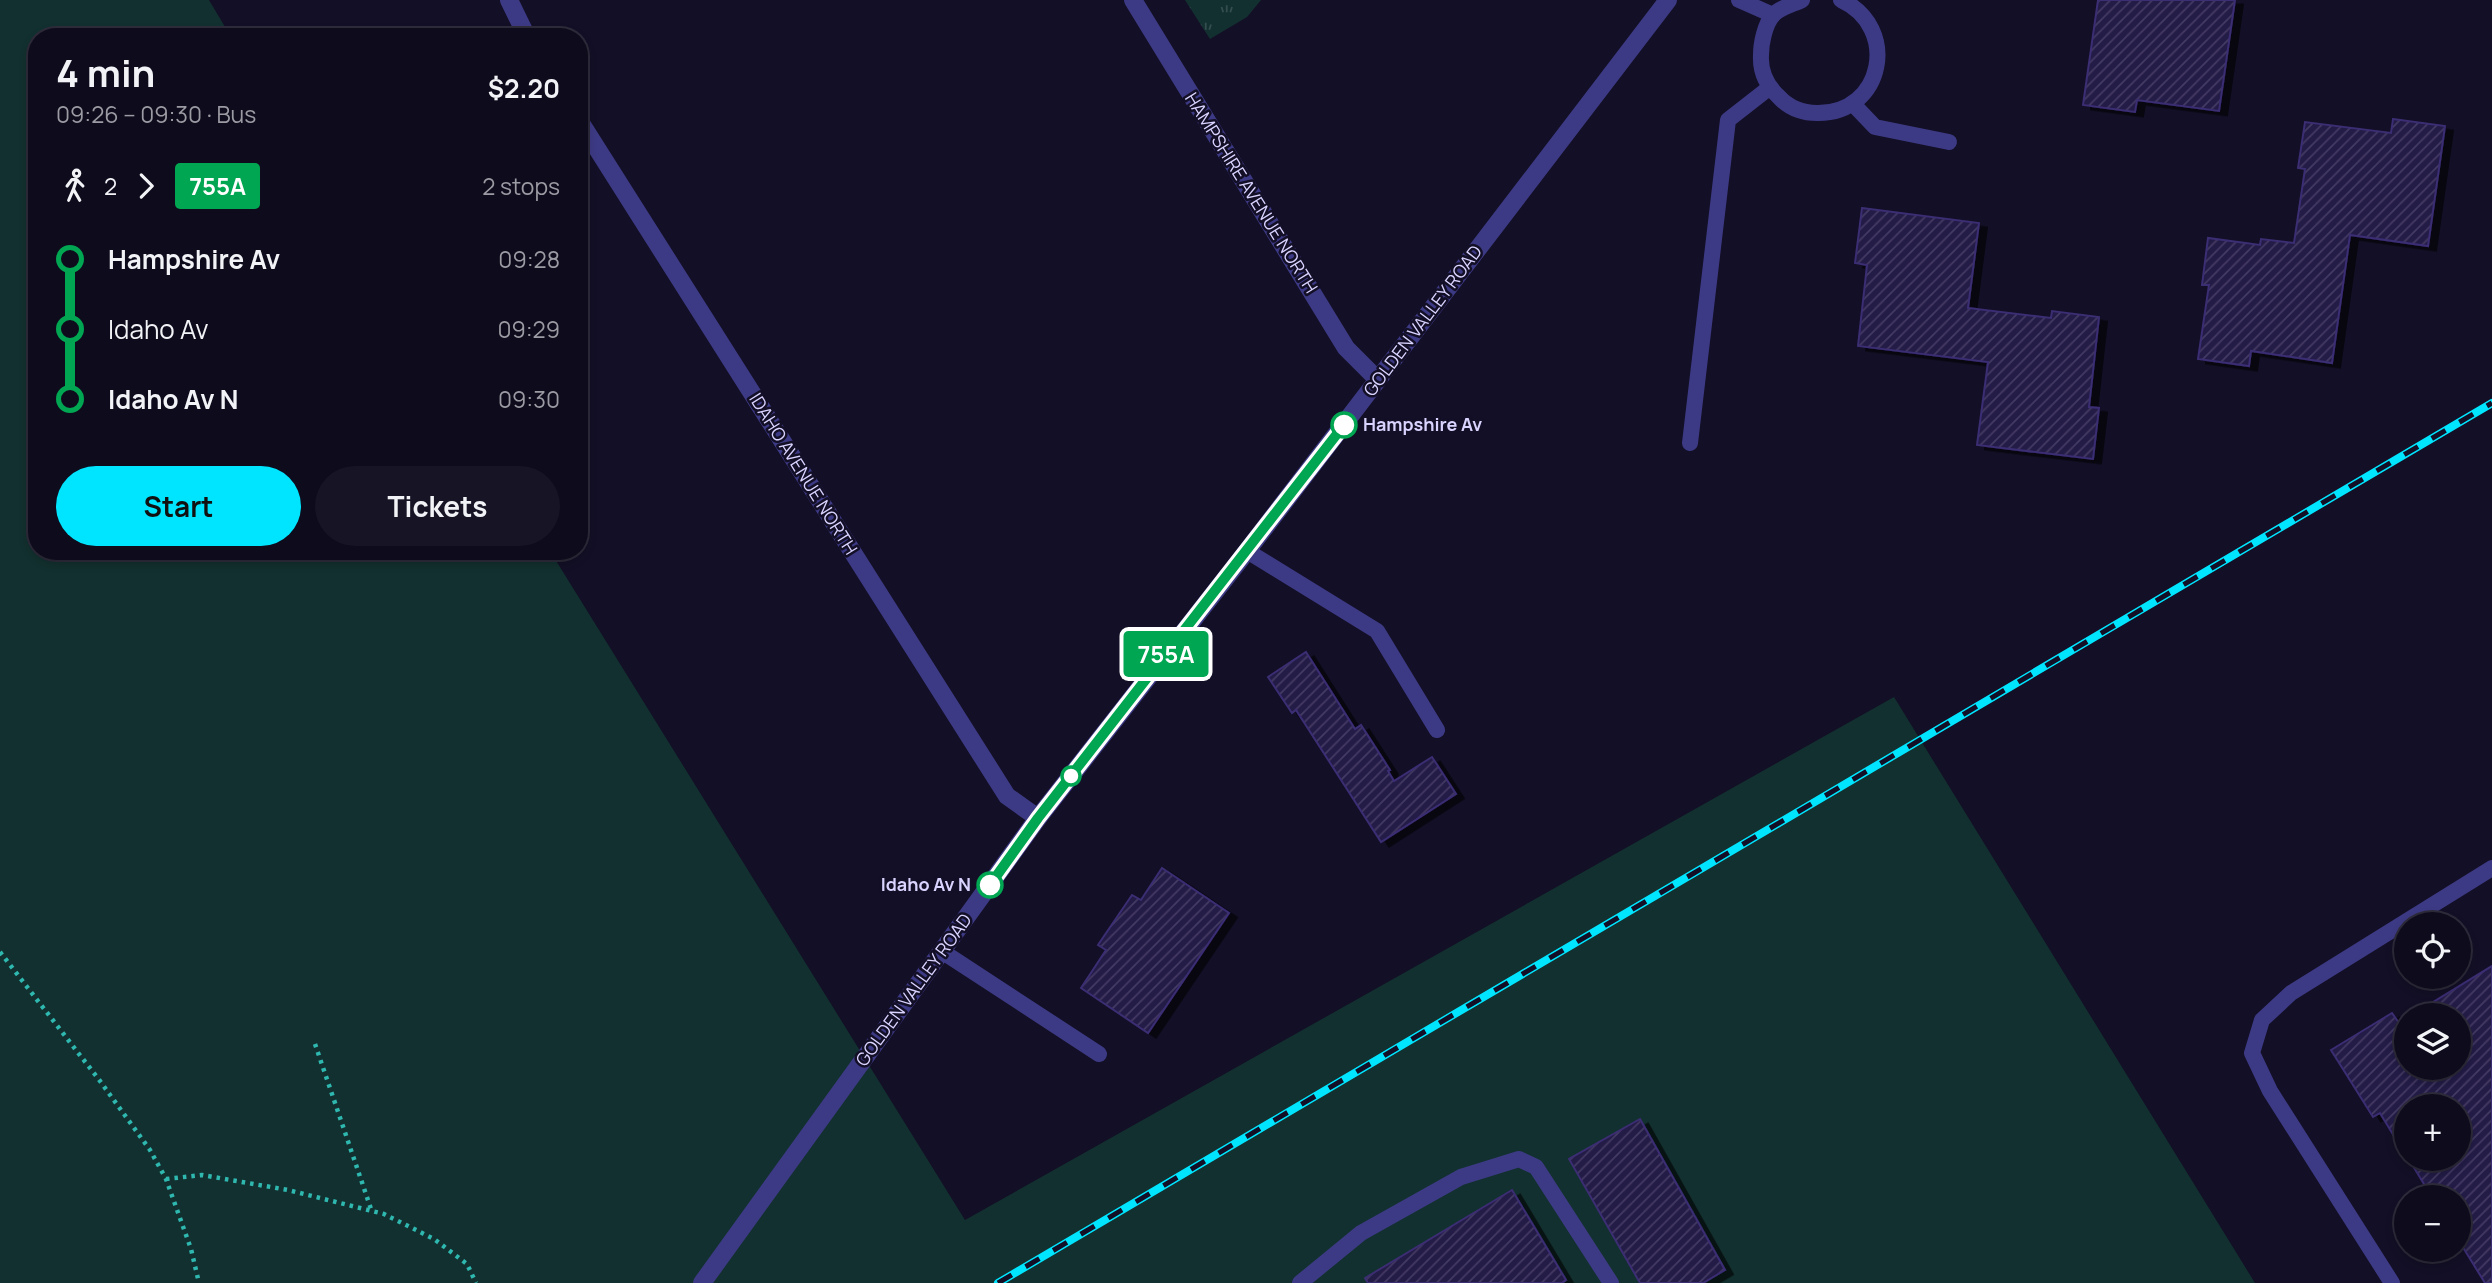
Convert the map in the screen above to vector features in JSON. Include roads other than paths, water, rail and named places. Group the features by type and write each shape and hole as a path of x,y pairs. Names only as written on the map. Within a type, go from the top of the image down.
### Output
{"street":[{"path":"509,0 523,28"},
{"name":"HAMPSHIRE AVENUE NORTH","path":"1133,0 1346,348 1378,380"},
{"name":"GOLDEN VALLEY ROAD","path":"702,1283 1038,818 1247,551 1668,0"},
{"name":"IDAHO AVENUE NORTH","path":"588,134 1007,796 1038,818"}],"lane":[{"path":"1739,0 1773,15"},
{"path":"1802,0 1773,15 1761,42 1760,65 1769,88 1786,104 1807,113 1831,113 1853,104 1869,88 1877,67 1878,44 1869,22 1853,6 1841,0"},
{"path":"1690,443 1728,120 1769,88"},
{"path":"1853,104 1875,127 1949,142"},
{"path":"1247,551 1377,631 1437,730"},
{"path":"2392,1283 2270,1091 2252,1054 2262,1020 2291,993 2492,868"},
{"path":"943,952 1099,1054"},
{"path":"1300,1283 1361,1233 1461,1177 1519,1159 1536,1167 1611,1283"}],"railway":[{"path":"998,1283 2492,403"}],"place":[{"name":"Hampshire Av","path":"1344,425"},
{"name":"Idaho Av N","path":"990,885"}]}
